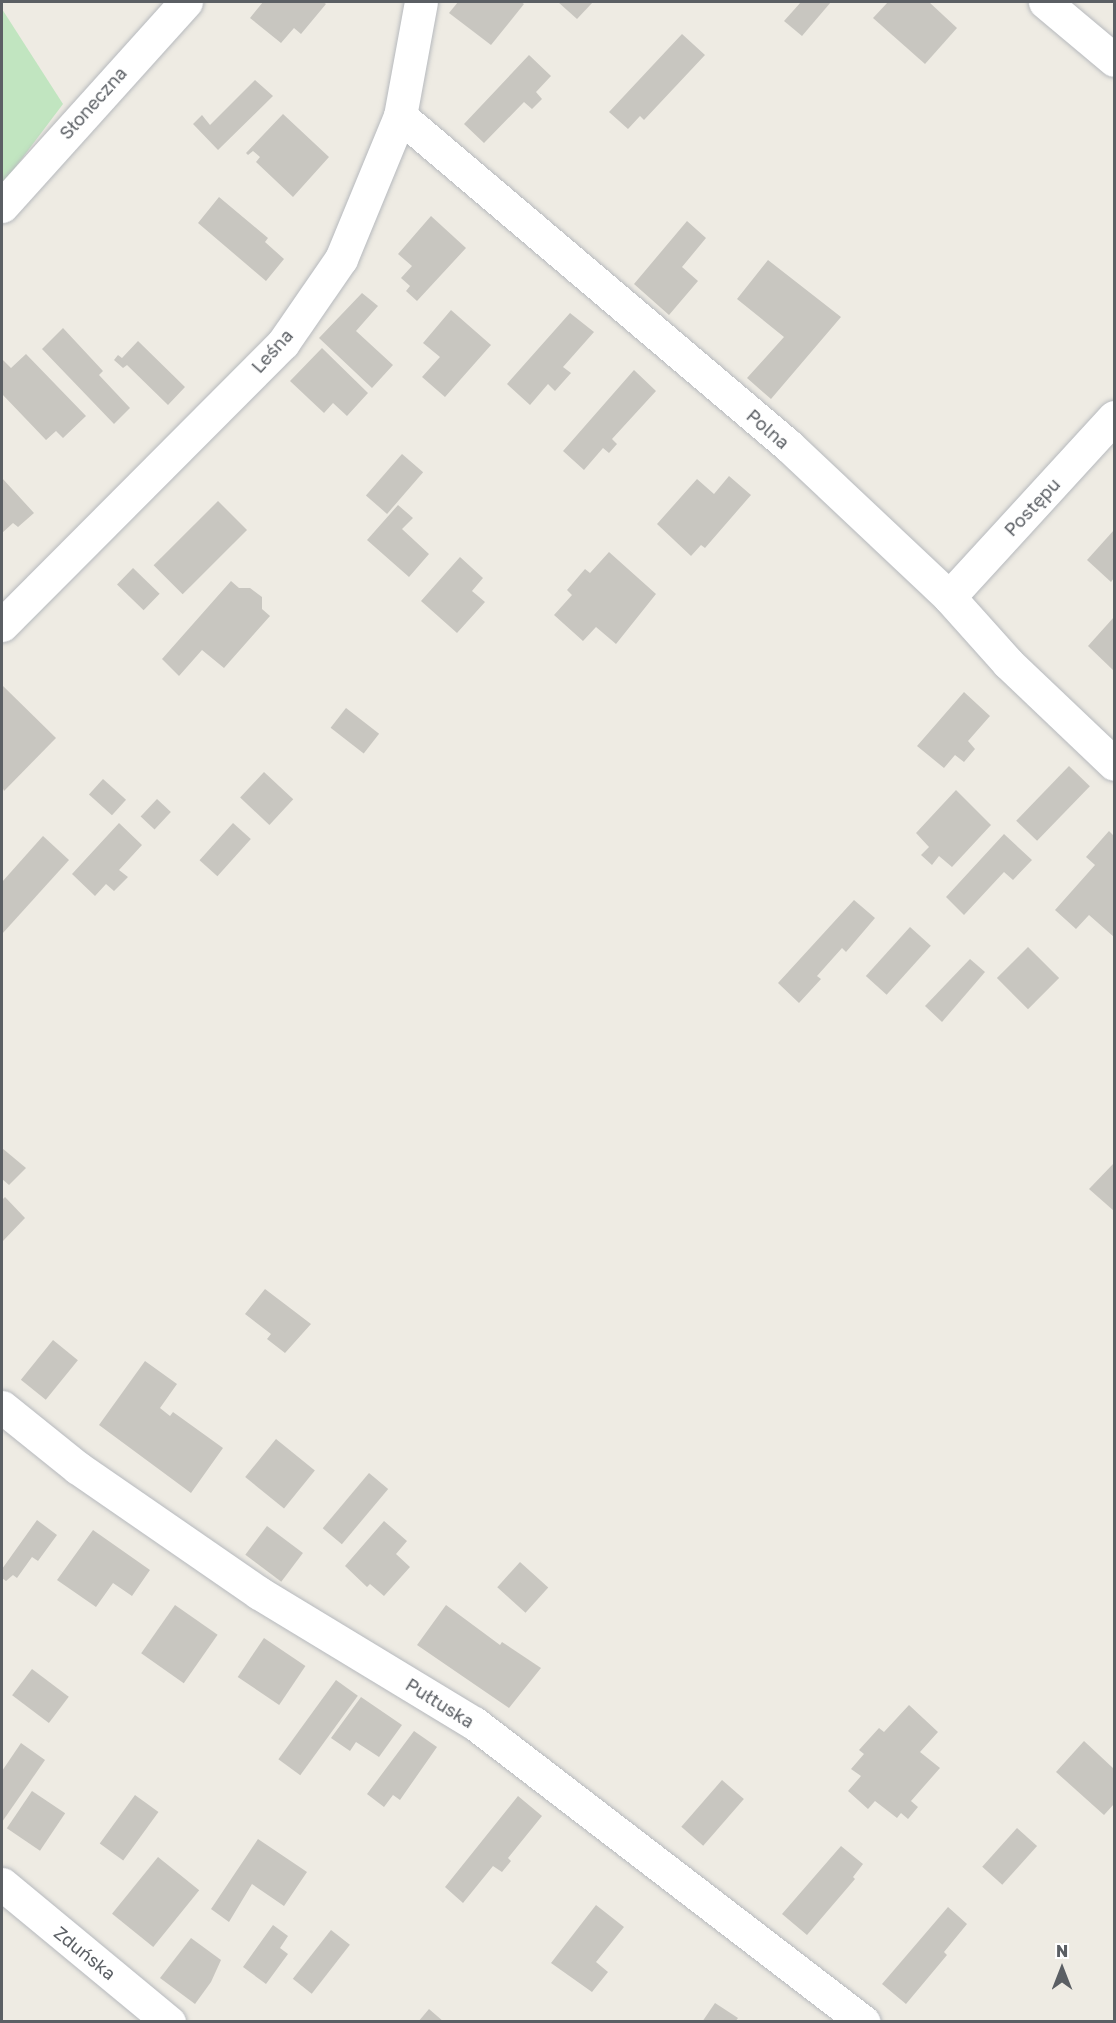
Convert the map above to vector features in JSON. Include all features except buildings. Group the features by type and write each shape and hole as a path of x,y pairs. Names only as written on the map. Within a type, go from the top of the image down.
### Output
{"street":[{"name":"Słoneczna","path":"2,206 186,2"},
{"name":"Leśna","path":"2,625 283,343 341,259 400,116 421,2"},
{"path":"1045,2 1114,60"},
{"name":"Polna","path":"400,116 789,446 949,597 1008,663 1114,764"},
{"name":"Postępu","path":"949,597 1114,417"},
{"name":"Pułtuska","path":"2,1407 78,1468 259,1593 474,1723 864,2022"},
{"name":"Zduńska","path":"2,1884 169,2022"}],"green space":[{"path":"2,9 63,104 2,185"}]}
